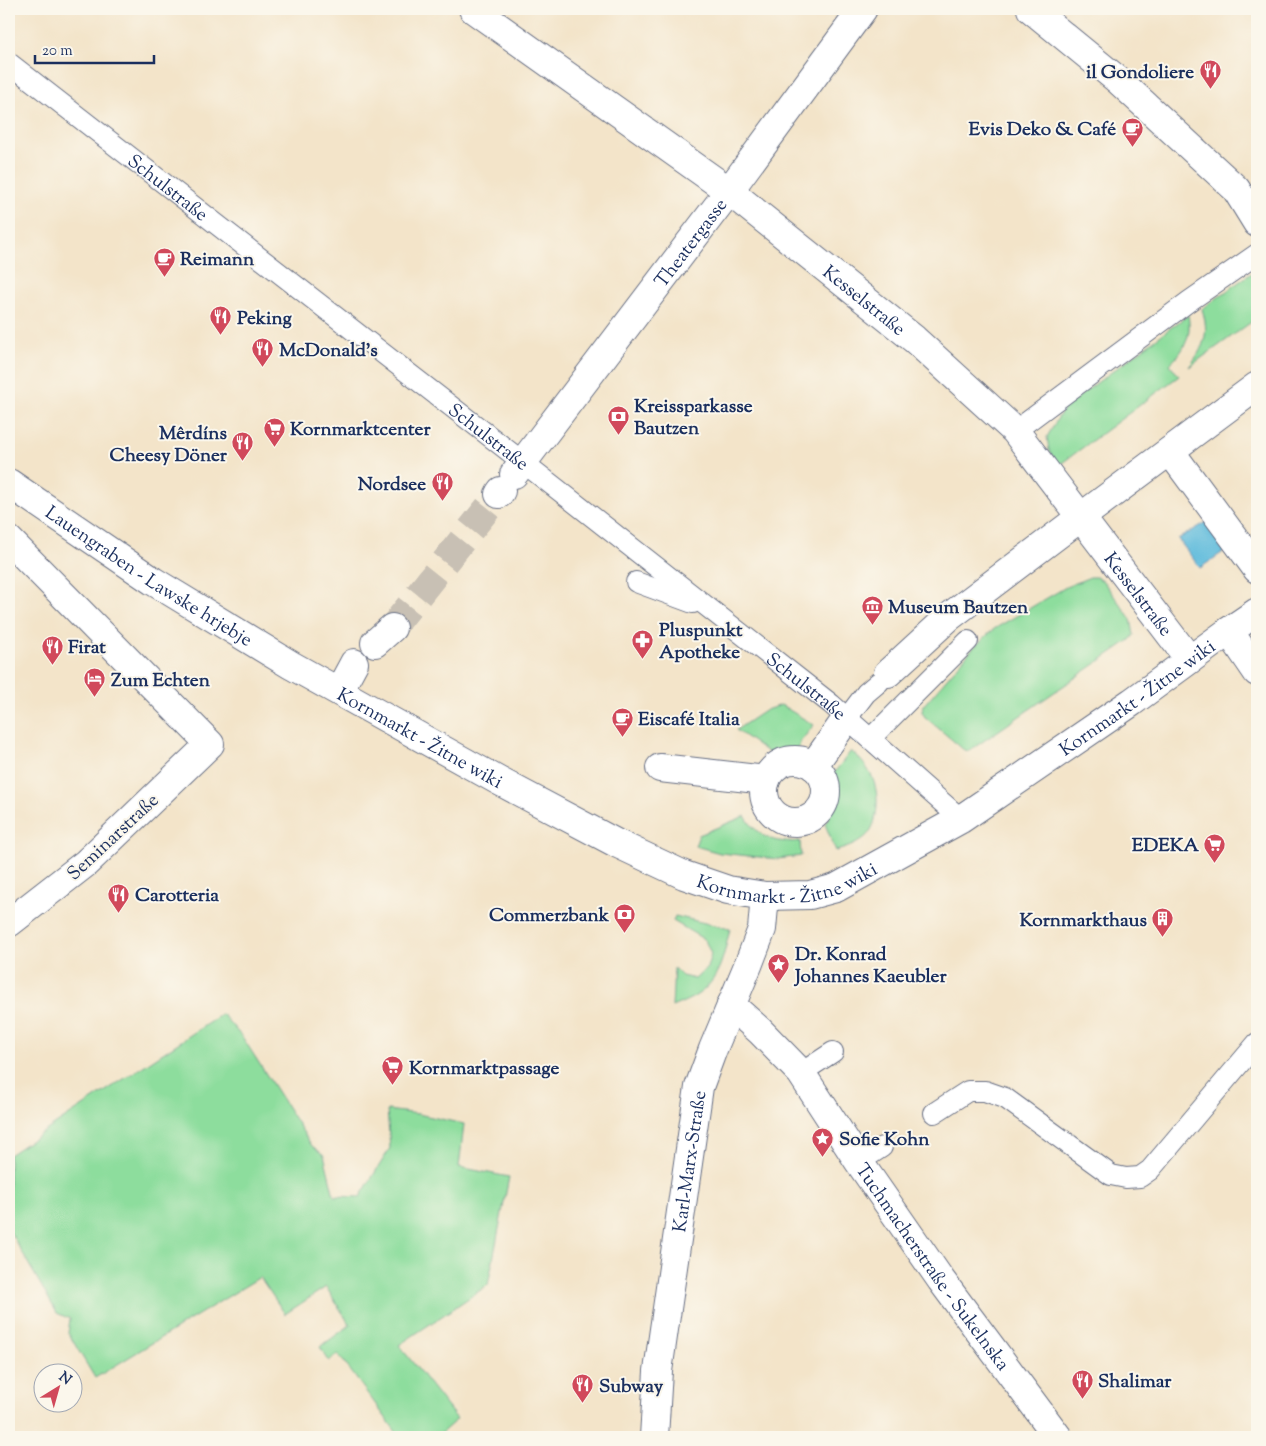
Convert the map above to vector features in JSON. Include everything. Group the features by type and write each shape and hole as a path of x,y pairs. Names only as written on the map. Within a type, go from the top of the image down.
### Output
{"street":[{"name":"Kesselstraße","path":"474,9 728,191 914,339 1015,431 1189,659"},
{"name":"Theatergasse","path":"510,480 863,9"},
{"path":"1031,9 1119,80 1236,189 1257,223"},
{"path":"884,677 949,617 1257,386"},
{"path":"1170,451 1257,569"},
{"name":"Lauengraben - Lawske hrjebje","path":"9,483 131,567 291,664"},
{"name":"Seminarstraße","path":"9,540 210,744 86,863 9,923"},
{"name":"Kornmarkt - Žitne wiki","path":"291,664 499,781 616,843 693,878 728,890 766,896 810,895 836,888 961,819 1132,702 1189,659 1257,612"},
{"path":"1229,631 1257,672"},
{"path":"339,691 354,663"},
{"path":"813,766 847,718"},
{"path":"795,760 813,766 825,783 826,794 824,804 818,813 809,819 799,822 788,822 778,818 765,801 766,780 771,772 778,765 795,760"},
{"path":"660,768 766,780"},
{"name":"Karl-Marx-Straße","path":"654,1437 658,1371 699,1087 750,963 762,928 766,896"},
{"name":"Tuchmacherstraße - Sukelnska","path":"732,1005 801,1073 859,1162 941,1280 1058,1437"}],"lane":[{"name":"Schulstraße","path":"9,63 510,480 712,609 831,704 961,819"},
{"path":"1015,431 1188,302 1257,254"},
{"path":"636,582 712,609"},
{"path":"870,738 968,641"},
{"path":"847,718 866,693 884,677"},
{"path":"934,1113 968,1091 985,1090 1005,1098 1111,1175 1126,1178 1140,1177 1150,1170 1257,1043"},
{"path":"801,1073 833,1052"},
{"path":"859,1162 882,1147"}],"green space":[{"path":"1257,269 1257,318 1189,367 1204,340 1205,326 1202,309"},
{"path":"1188,315 1189,329 1186,342 1180,353 1170,364 1179,376 1058,466 1049,450 1047,437 1062,411"},
{"path":"1090,577 1096,577 1103,581 1131,619 1134,635 1130,640 969,751 964,750 925,717 922,712 923,706 973,648 994,629 1066,587"},
{"path":"781,705 814,725 801,741 797,751 783,750 769,753 736,730 766,710"},
{"path":"851,751 865,765 874,782 877,799 876,817 869,833 864,838 836,851 825,824 833,802 830,778"},
{"path":"745,816 756,830 768,838 791,842 800,841 801,856 778,859 720,853 695,846 699,835"},
{"path":"675,916 730,929 721,964 713,980 697,995 672,1007 674,968 682,976 695,979 707,968 711,954 705,940 673,921"},
{"path":"222,1014 243,1038 312,1146 324,1155 334,1196 360,1197 390,1148 387,1110 418,1114 464,1124 459,1167 509,1177 488,1285 399,1345 457,1419 437,1437 400,1437 338,1354 329,1361 320,1347 350,1325 326,1287 285,1314 260,1277 95,1378 68,1333 70,1319 57,1313 9,1230 9,1155"}],"water":[{"path":"1212,519 1232,546 1200,568 1178,539"}],"tunnel":[{"path":"392,628 499,494"}],"place":[{"name":"il Gondoliere","path":"1210,90"},
{"name":"Evis Deko & Café","path":"1132,147"},
{"name":"Reimann","path":"164,277"},
{"name":"Peking","path":"221,336"},
{"name":"McDonald's","path":"263,368"},
{"name":"Kreissparkasse Bautzen","path":"618,435"},
{"name":"Kornmarktcenter","path":"274,447"},
{"name":"Mêrdíns Cheesy Döner","path":"243,462"},
{"name":"Nordsee","path":"442,502"},
{"name":"Museum Bautzen","path":"872,625"},
{"name":"Pluspunkt Apotheke","path":"643,659"},
{"name":"Firat","path":"52,665"},
{"name":"Zum Echten","path":"95,698"},
{"name":"Eiscafé Italia","path":"622,737"},
{"name":"EDEKA","path":"1215,863"},
{"name":"Carotteria","path":"119,913"},
{"name":"Commerzbank","path":"625,933"},
{"name":"Kornmarkthaus","path":"1163,938"},
{"name":"Dr. Konrad Johannes Kaeubler","path":"779,983"},
{"name":"Kornmarktpassage","path":"393,1086"},
{"name":"Sofie Kohn","path":"823,1157"},
{"name":"Shalimar","path":"1082,1399"},
{"name":"Subway","path":"583,1404"}]}
